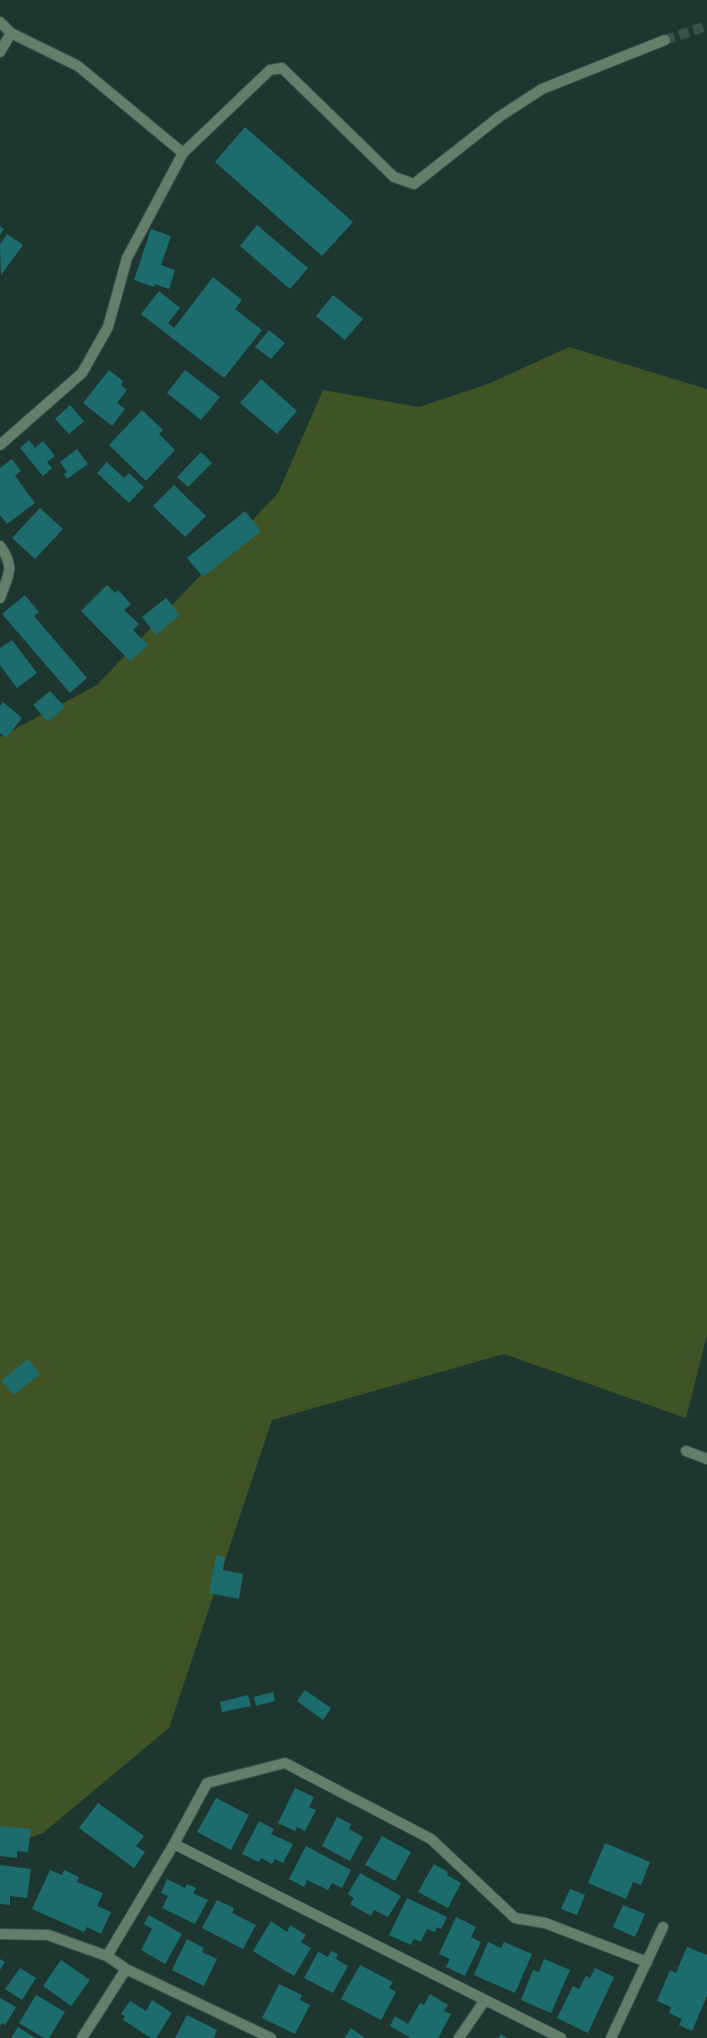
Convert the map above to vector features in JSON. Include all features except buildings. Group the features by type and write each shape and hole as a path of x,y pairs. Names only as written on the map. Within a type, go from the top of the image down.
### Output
{"street":[{"path":"0,22 11,33 78,66 183,153"},
{"path":"0,52 11,33"},
{"path":"0,445 82,373 108,328 127,258 183,153 270,70 282,68 394,178 414,184 499,117 542,89 665,40"},
{"path":"0,546 6,555 11,570 0,598"},
{"path":"686,1451 707,1459"},
{"path":"107,1956 174,1844 207,1783 285,1763 431,1839 515,1918 545,1923 647,1962"},
{"path":"174,1844 561,2038"},
{"path":"611,2038 664,1927"},
{"path":"0,1934 48,1935 107,1956 126,1969 253,2034 271,2038"},
{"path":"82,2038 126,1969"},
{"path":"458,2038 485,2000"}],"green space":[{"path":"569,347 707,389 707,1335 686,1418 504,1354 272,1420 169,1728 43,1833 0,1848 0,737 97,685 278,493 323,390 419,407 488,384"}],"tunnel":[{"path":"665,40 707,26"}]}
